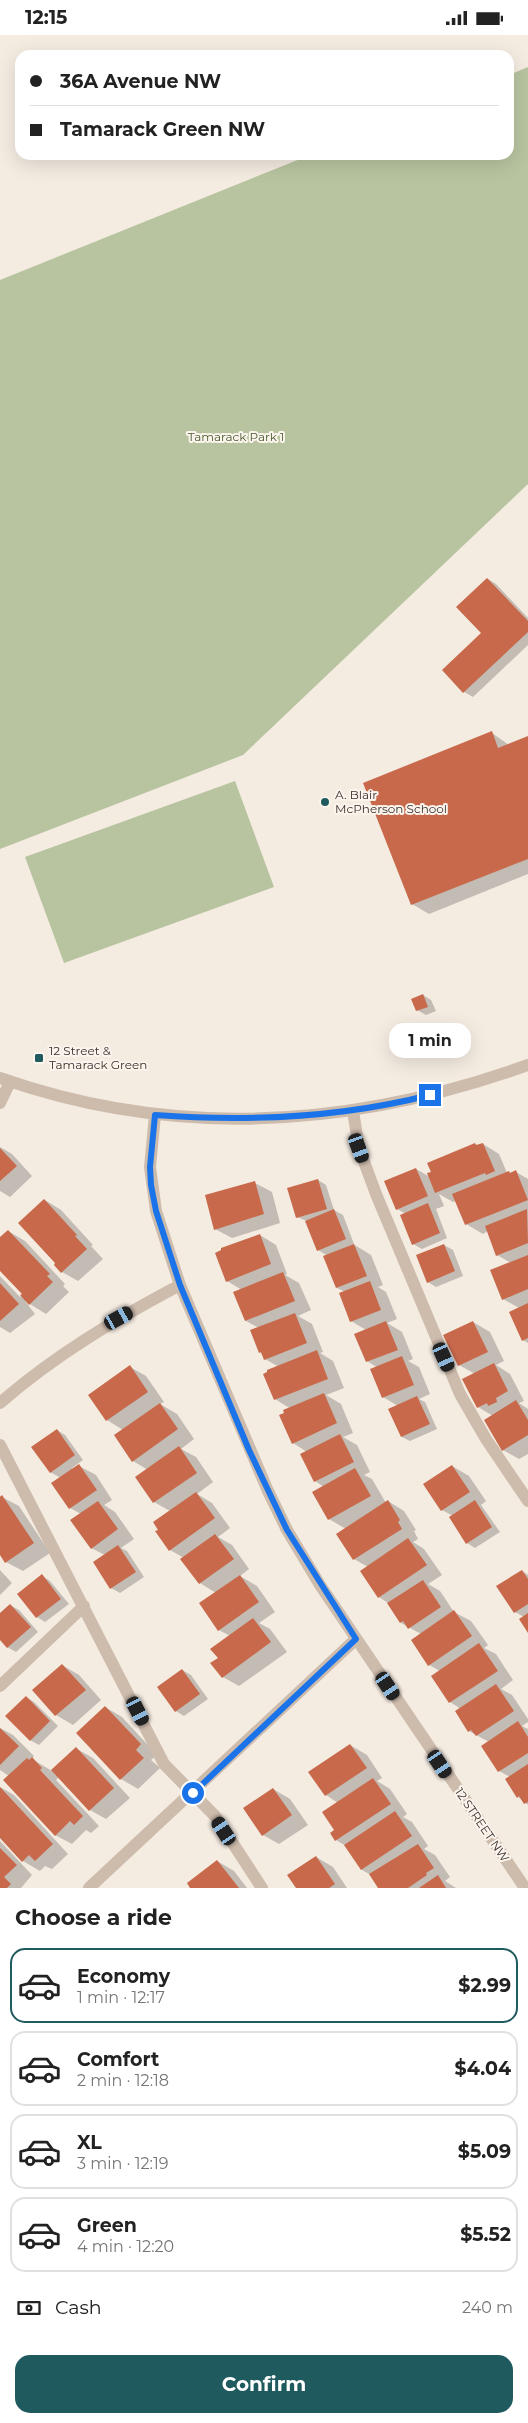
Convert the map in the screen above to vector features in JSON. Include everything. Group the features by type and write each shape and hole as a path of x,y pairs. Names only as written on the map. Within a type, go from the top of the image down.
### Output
{"street":[{"path":"0,1103 5,1080 74,1099 155,1115 227,1119 353,1111 466,1086 528,1065"},
{"path":"353,1111 359,1148 376,1194 457,1387 486,1439 528,1501"},
{"name":"12 STREET NW","path":"155,1115 150,1167 156,1211 180,1285 249,1450 287,1530 356,1639 525,1888"},
{"path":"0,1403 22,1384 88,1337 180,1285"},
{"path":"0,1445 164,1763 215,1816 262,1888"},
{"path":"0,1686 84,1606"},
{"path":"89,1888 356,1639"}],"green space":[{"name":"Tamarack Park 1","path":"528,67 528,484 243,755 0,849 0,280 298,160 514,160 514,73"},
{"path":"235,781 274,887 64,963 25,857"}],"building":[{"path":"487,578 528,621 528,632 463,693 442,670 481,633 456,607"},
{"name":"A. Blair McPherson School","path":"492,731 498,748 528,736 528,859 411,905 363,783"},
{"path":"423,994 428,1007 416,1011 411,999"},
{"path":"475,1143 476,1145 483,1143 495,1171 486,1175 485,1173 435,1193 427,1173 431,1172 427,1163"},
{"path":"0,1148 17,1166 0,1181"},
{"path":"416,1168 428,1196 396,1210 384,1181"},
{"path":"516,1170 528,1200 465,1225 452,1194 509,1171 510,1173"},
{"path":"318,1179 327,1209 296,1218 287,1188"},
{"path":"255,1181 264,1214 214,1230 205,1195"},
{"path":"44,1199 77,1235 75,1236 87,1249 61,1273 54,1265 55,1263 18,1223"},
{"path":"428,1203 440,1233 412,1245 400,1215"},
{"path":"334,1209 346,1239 317,1251 305,1221"},
{"path":"527,1209 528,1243 496,1256 485,1226"},
{"path":"8,1230 50,1274 47,1276 53,1282 29,1305 20,1295 22,1294 0,1271 0,1237"},
{"path":"260,1234 271,1264 226,1282 215,1253 221,1250 221,1248"},
{"path":"354,1244 367,1276 336,1288 323,1256"},
{"path":"444,1244 455,1271 427,1283 416,1255"},
{"path":"528,1255 528,1289 502,1300 490,1270"},
{"path":"283,1272 295,1301 245,1321 233,1292"},
{"path":"370,1281 381,1310 350,1322 339,1293"},
{"path":"0,1283 19,1304 0,1321"},
{"path":"528,1303 528,1338 522,1341 509,1312"},
{"path":"295,1313 307,1343 264,1360 261,1352 259,1353 250,1330"},
{"path":"386,1321 398,1350 366,1362 354,1334"},
{"path":"473,1321 488,1352 458,1366 443,1335"},
{"path":"317,1350 328,1379 274,1400 263,1374 267,1370"},
{"path":"402,1356 414,1385 382,1398 370,1369"},
{"path":"494,1363 508,1391 496,1398 497,1402 488,1406 487,1403 477,1408 462,1379"},
{"path":"130,1365 148,1392 106,1421 88,1395"},
{"path":"324,1393 337,1423 292,1444 279,1415 284,1413 283,1410"},
{"path":"417,1396 430,1424 401,1437 388,1409"},
{"path":"516,1400 528,1420 528,1435 502,1451 484,1420"},
{"path":"160,1403 178,1429 132,1462 114,1435"},
{"path":"57,1429 75,1455 50,1473 31,1447"},
{"path":"340,1434 354,1462 314,1482 300,1454"},
{"path":"179,1446 197,1473 153,1503 135,1477"},
{"path":"79,1464 97,1490 69,1509 51,1483"},
{"path":"452,1465 470,1492 441,1511 423,1484"},
{"path":"355,1468 371,1496 328,1520 312,1492"},
{"path":"196,1492 215,1518 169,1551 155,1531 158,1530 153,1522"},
{"path":"2,1495 34,1543 5,1563 0,1555 0,1497"},
{"path":"388,1500 400,1520 398,1522 402,1529 353,1560 336,1534"},
{"path":"475,1500 492,1527 466,1544 449,1517"},
{"path":"98,1501 118,1529 91,1549 70,1520"},
{"path":"215,1534 234,1559 199,1584 180,1559"},
{"path":"408,1538 427,1565 378,1598 360,1571"},
{"path":"118,1545 136,1572 110,1589 93,1562"},
{"path":"522,1570 528,1579 528,1604 514,1613 496,1586"},
{"path":"42,1574 61,1599 36,1618 17,1594"},
{"path":"240,1575 259,1602 218,1631 199,1603"},
{"path":"423,1580 441,1607 408,1629 403,1621 400,1623 387,1603"},
{"path":"10,1604 31,1627 7,1648 0,1640 0,1613"},
{"path":"454,1610 472,1636 428,1666 411,1640"},
{"path":"528,1613 528,1633 519,1619"},
{"path":"253,1618 271,1642 222,1678 210,1663 218,1658 210,1649"},
{"path":"479,1643 498,1671 449,1703 431,1676"},
{"path":"62,1664 86,1690 55,1716 32,1690"},
{"path":"182,1669 200,1694 175,1712 157,1687"},
{"path":"496,1684 514,1711 476,1736 471,1730 468,1732 455,1711"},
{"path":"26,1696 50,1721 30,1741 5,1716"},
{"path":"105,1706 141,1744 136,1750 144,1758 120,1780 76,1733"},
{"path":"518,1721 528,1737 528,1753 498,1772 481,1746"},
{"path":"0,1728 19,1746 0,1765"},
{"path":"350,1744 367,1768 325,1796 308,1772"},
{"path":"76,1747 114,1788 89,1811 51,1770"},
{"path":"32,1757 42,1768 40,1770 83,1816 74,1825 70,1821 55,1836 3,1780 27,1758 29,1760"},
{"path":"528,1764 528,1802 524,1804 519,1796 517,1798 505,1779"},
{"path":"373,1778 391,1804 335,1841 330,1833 334,1830 322,1812"},
{"path":"0,1787 53,1844 35,1861 29,1855 22,1862 0,1838"},
{"path":"273,1788 292,1815 262,1836 243,1808"},
{"path":"395,1811 412,1836 361,1870 344,1845"},
{"path":"418,1844 434,1868 408,1888 378,1888 369,1874"},
{"path":"0,1848 17,1865 4,1877 11,1884 7,1888 0,1888"},
{"path":"316,1856 335,1884 329,1888 296,1888 287,1875"},
{"path":"217,1860 239,1888 190,1888 187,1883"},
{"path":"438,1875 446,1888 419,1888"}],"place":[{"name":"A. Blair McPherson School","path":"325,802"},
{"name":"12 Street & Tamarack Green","path":"39,1058"}],"route":[{"path":"193,1793 356,1639 320,1585 287,1530 249,1450 180,1285 156,1211 151,1185 150,1167 155,1115 227,1119 288,1117 353,1111 430,1095"}]}
